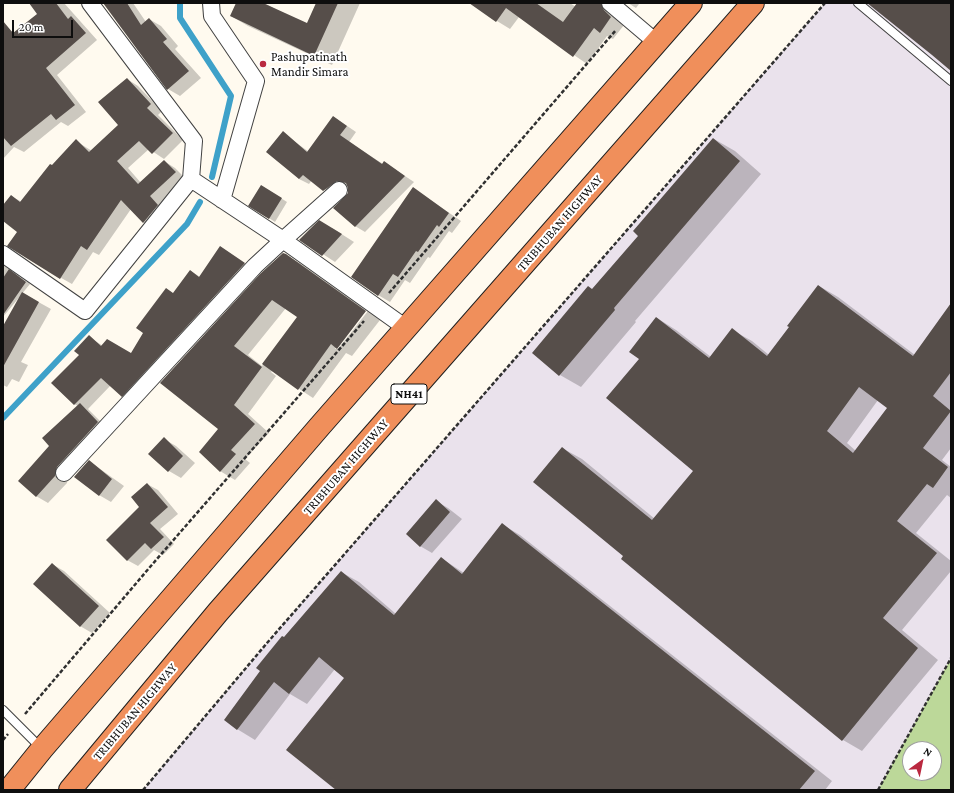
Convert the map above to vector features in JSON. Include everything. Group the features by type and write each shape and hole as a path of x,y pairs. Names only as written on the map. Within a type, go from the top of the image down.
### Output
{"highway":[{"path":"9,790 42,749 406,328 691,3"},
{"name":"TRIBHUBAN HIGHWAY","path":"70,790 203,629 753,3"}],"street":[{"path":"3,254 85,310 191,179 194,141 90,3"},
{"path":"211,3 212,16 256,81 222,200"},
{"path":"610,3 656,42"},
{"path":"191,179 283,240 406,328"},
{"path":"64,473 255,266 339,190"}],"lane":[{"path":"858,3 951,81"},
{"path":"3,710 42,749"}],"path":[{"path":"143,790 272,637 825,3"},
{"path":"3,740 144,573 627,17"},
{"path":"878,790 951,658"}],"shaded area":[{"path":"825,3 951,3 951,658 905,741 902,741 902,747 878,790 143,790 267,643"}],"green space":[{"path":"951,658 951,790 878,790 902,747 902,781 942,781 942,741 905,741"}],"building":[{"path":"29,3 56,3 68,19 71,16 86,33 46,68 75,105 56,120 51,114 11,146 3,137 3,21 13,33 37,14"},
{"path":"103,3 127,3 141,25 149,18 167,39 163,42 189,71 167,90"},
{"path":"236,3 263,3 307,23 316,3 338,3 314,56 230,16"},
{"path":"469,3 536,3 563,22 577,3 601,3 604,10 611,17 600,33 594,28 573,57 506,8 496,22"},
{"path":"867,3 951,3 951,71 932,55"},
{"path":"127,78 151,104 147,108 173,133 152,154 139,141 117,161 138,184 164,160 176,172 150,196 158,205 143,223 121,200 87,250 81,246 60,279 7,246 17,232 3,221 3,205 11,195 20,202 50,164 52,165 76,139 89,152 118,125 98,102"},
{"path":"333,116 347,126 340,135 382,164 384,161 405,176 355,227 333,208 348,193 346,183 337,181 323,191 303,175 299,179 266,152 283,131 307,152"},
{"path":"713,138 740,161 614,308 615,310 559,376 532,353 588,286 592,289 638,236 633,231"},
{"path":"261,185 282,198 269,219 248,206"},
{"path":"413,187 449,213 439,227 437,225 418,252 416,251 398,277 393,274 378,296 351,277"},
{"path":"319,220 342,234 322,256 299,240"},
{"path":"220,246 245,263 122,397 101,378 74,405 51,383 79,355 74,351 89,335 101,346 107,339 131,353 143,333 136,328 166,288 173,293 190,270 199,277"},
{"path":"283,253 366,311 337,349 331,344 298,390 262,364 297,317 272,300 234,346 262,367 234,405 255,424 231,450 236,454 220,472 199,452 218,429 160,383 260,274"},
{"path":"9,269 26,282 3,315 3,278"},
{"path":"818,285 913,356 951,303 951,372 933,396 951,411 923,448 948,467 933,488 927,484 897,521 937,553 883,618 918,648 842,741 621,559 623,556 533,482 562,447 652,520 693,471 606,398 639,359 629,352 656,317 709,358 732,328 767,356 789,327 787,326","holes":["859,387 887,408 853,453 827,431"]},
{"path":"22,292 39,302 3,367 3,326"},
{"path":"80,403 98,422 57,467 55,476 36,497 18,481 49,446 42,438"},
{"path":"164,437 183,456 168,472 148,454"},
{"path":"89,460 112,479 99,496 74,477"},
{"path":"147,483 168,507 150,523 164,537 151,549 145,543 127,561 106,540 139,507 131,497"},
{"path":"436,499 450,512 420,547 406,534"},
{"path":"502,523 815,771 799,790 336,790 286,750 344,678 319,657 289,694 274,682 237,730 224,720 260,671 256,668 282,636 284,637 341,571 394,615 441,557 462,574"},
{"path":"52,563 99,606 80,627 33,584"}],"waterway":[{"path":"180,3 180,18 231,96 212,177"},
{"path":"3,418 187,224 200,202"}],"place":[{"name":"Pashupatinath Mandir Simara","path":"263,64"}]}
